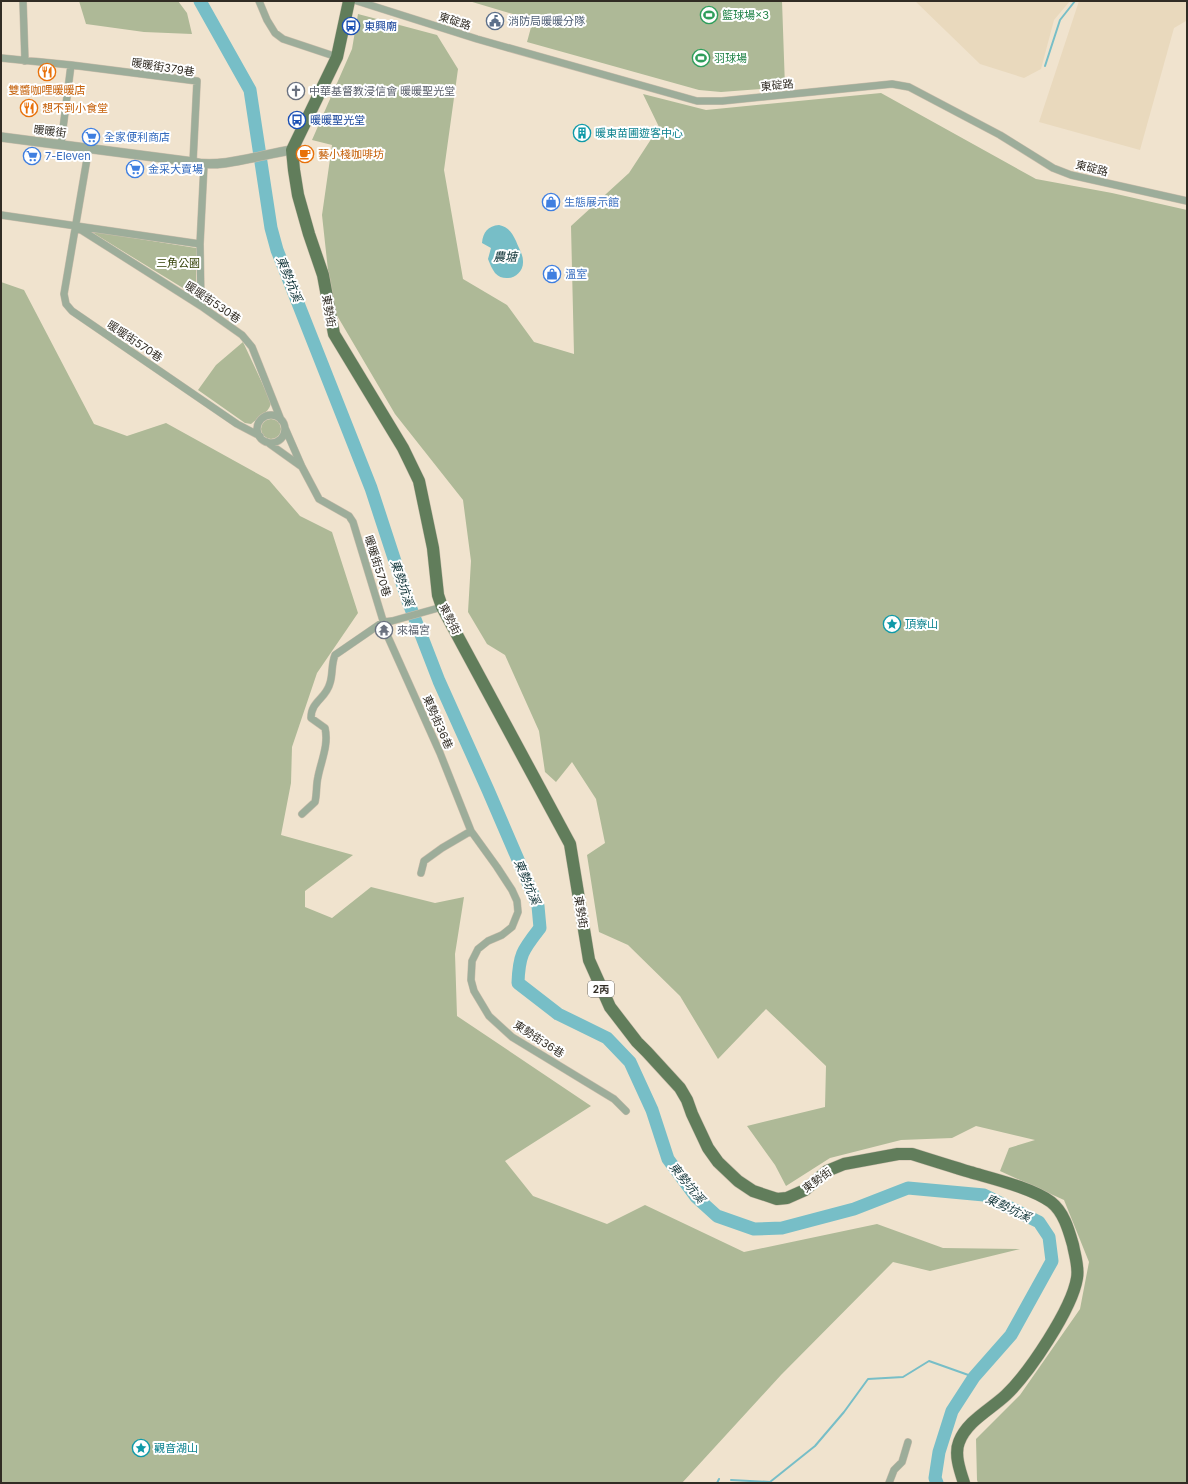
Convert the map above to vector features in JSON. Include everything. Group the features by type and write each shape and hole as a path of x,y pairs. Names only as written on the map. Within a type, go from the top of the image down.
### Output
{"main road":[{"path":"287,151 337,56 349,1"},
{"name":"東勢街","path":"287,151 309,234 323,275 334,334 403,448 419,481 433,548 438,595 437,608 570,844 589,960 610,1007 637,1042 680,1088 687,1100 708,1148 718,1162 738,1181 753,1191 777,1199 787,1198 805,1190 827,1171 844,1164 898,1154 912,1154 1012,1184 1043,1198 1058,1208 1070,1235 1078,1270 1075,1287 1070,1302 1035,1359 1006,1395 975,1420 965,1431 958,1443 960,1472 964,1483"}],"street":[{"path":"23,1 25,61"},
{"path":"259,1 267,20 275,33 283,40 337,56"},
{"name":"東碇路","path":"357,1 478,39 697,101 722,101 892,84 909,87 1000,135 1053,168 1071,175 1187,201"},
{"name":"暖暖街379巷","path":"1,58 71,65 197,81 193,162"},
{"path":"61,144 71,65"},
{"name":"暖暖街","path":"1,137 89,147 193,162 204,165 287,151"},
{"name":"暖暖街570巷","path":"89,147 64,294 66,304 72,310 237,424 260,436"},
{"path":"201,306 200,244 204,165"},
{"name":"暖暖街530巷","path":"1,215 75,226 201,306 242,335 252,347 281,420"},
{"path":"75,226 200,244"},
{"path":"274,415 281,420 302,467 260,436 258,432 259,423 265,417 274,415"},
{"path":"267,442 276,442 280,439 285,432 285,428"},
{"name":"暖暖街570巷","path":"302,467 319,499 349,516 353,522 383,622"},
{"path":"302,814 315,802 326,735 325,728 311,718 311,710 324,695 330,684 332,663 335,655 383,622 437,608"},
{"name":"東勢街36巷","path":"383,622 388,637 440,752 471,831 512,890 517,901 518,912 512,927 488,941 478,949 472,961 471,980 474,991 489,1016 512,1037 614,1099 626,1112"},
{"path":"421,873 424,861 442,848 471,831"},
{"path":"889,1483 894,1470 902,1462 908,1442"}],"shaded area":[{"path":"915,1 1070,1 1054,20 1041,69 1024,78 980,64"},
{"path":"1079,1 1187,1 1187,18 1186,21 1174,28 1140,150 1039,122"}],"green space":[{"path":"79,1 178,1 187,13 192,34 144,32 86,24"},
{"path":"469,1 782,1 785,87 721,92 699,90 527,42 533,20"},
{"path":"358,14 437,35 458,69 444,170 463,279 507,305 534,342 574,354 571,226 629,173 659,127 643,94 706,110 881,93 1036,179 1112,193 1187,210 1187,1483 978,1483 976,1439 1020,1395 1080,1309 1089,1262 1064,1200 1000,1171 1009,1148 1035,1140 976,1126 952,1138 901,1140 830,1158 786,1186 775,1165 747,1126 825,1107 826,1066 766,1009 718,1059 680,996 628,945 599,932 587,855 605,843 596,799 572,762 556,782 545,772 539,731 505,655 487,644 468,612 471,561 463,500 395,414 332,307 322,215 332,145 312,140 352,49"},
{"name":"三角公園","path":"90,231 196,248 196,296"},
{"path":"1,282 24,290 94,424 127,436 166,423 269,480 300,516 332,532 358,613 317,673 292,747 291,783 281,835 353,855 305,891 305,907 332,918 371,887 435,903 464,897 455,954 457,1016 591,1106 505,1161 533,1196 607,1224 645,1205 744,1252 877,1224 943,1248 1020,1249 930,1271 893,1262 781,1375 682,1483 1,1483"},
{"path":"243,342 271,402 267,411 251,424 245,423 198,390 216,365"},
{"path":"271,419 278,422 281,429 278,436 271,439 264,436 261,429 264,422"}],"water":[{"name":"農塘","path":"499,225 505,227 511,233 523,258 520,271 513,277 509,278 504,278 495,273 488,259 491,248 482,243 487,230"}],"waterway":[{"name":"東勢坑溪","path":"200,1 250,90 271,228 277,250 371,488 408,601 439,681 538,906 540,928 523,953 519,965 518,983 558,1014 607,1038 630,1062 652,1110 668,1159 696,1197 717,1216 754,1229 782,1228 854,1209 908,1188 984,1195 1039,1222 1049,1237 1052,1261 1011,1335 974,1377 952,1411 939,1452 935,1478 937,1483"},
{"path":"1045,66 1060,20 1075,1"},
{"path":"731,1480 770,1482 815,1446 844,1412 868,1379 903,1377 929,1361 974,1377"},
{"path":"717,1483 719,1479"}],"place":[{"name":"籃球場×3","path":"709,15"},
{"name":"消防局暖暖分隊","path":"495,21"},
{"name":"東興廟","path":"351,26"},
{"name":"羽球場","path":"701,58"},
{"name":"雙醬咖哩暖暖店","path":"47,72"},
{"name":"中華基督教浸信會 暖暖聖光堂","path":"296,91"},
{"name":"想不到小食堂","path":"29,108"},
{"name":"暖暖聖光堂","path":"297,120"},
{"name":"暖東苗圃遊客中心","path":"582,133"},
{"name":"全家便利商店","path":"91,137"},
{"name":"藝小棧咖啡坊","path":"305,154"},
{"name":"7-Eleven","path":"32,156"},
{"name":"金采大賣場","path":"135,169"},
{"name":"生態展示館","path":"551,202"},
{"name":"溫室","path":"552,274"},
{"name":"頂寮山","path":"892,624"},
{"name":"來福宮","path":"384,630"},
{"name":"觀音湖山","path":"141,1448"}]}
